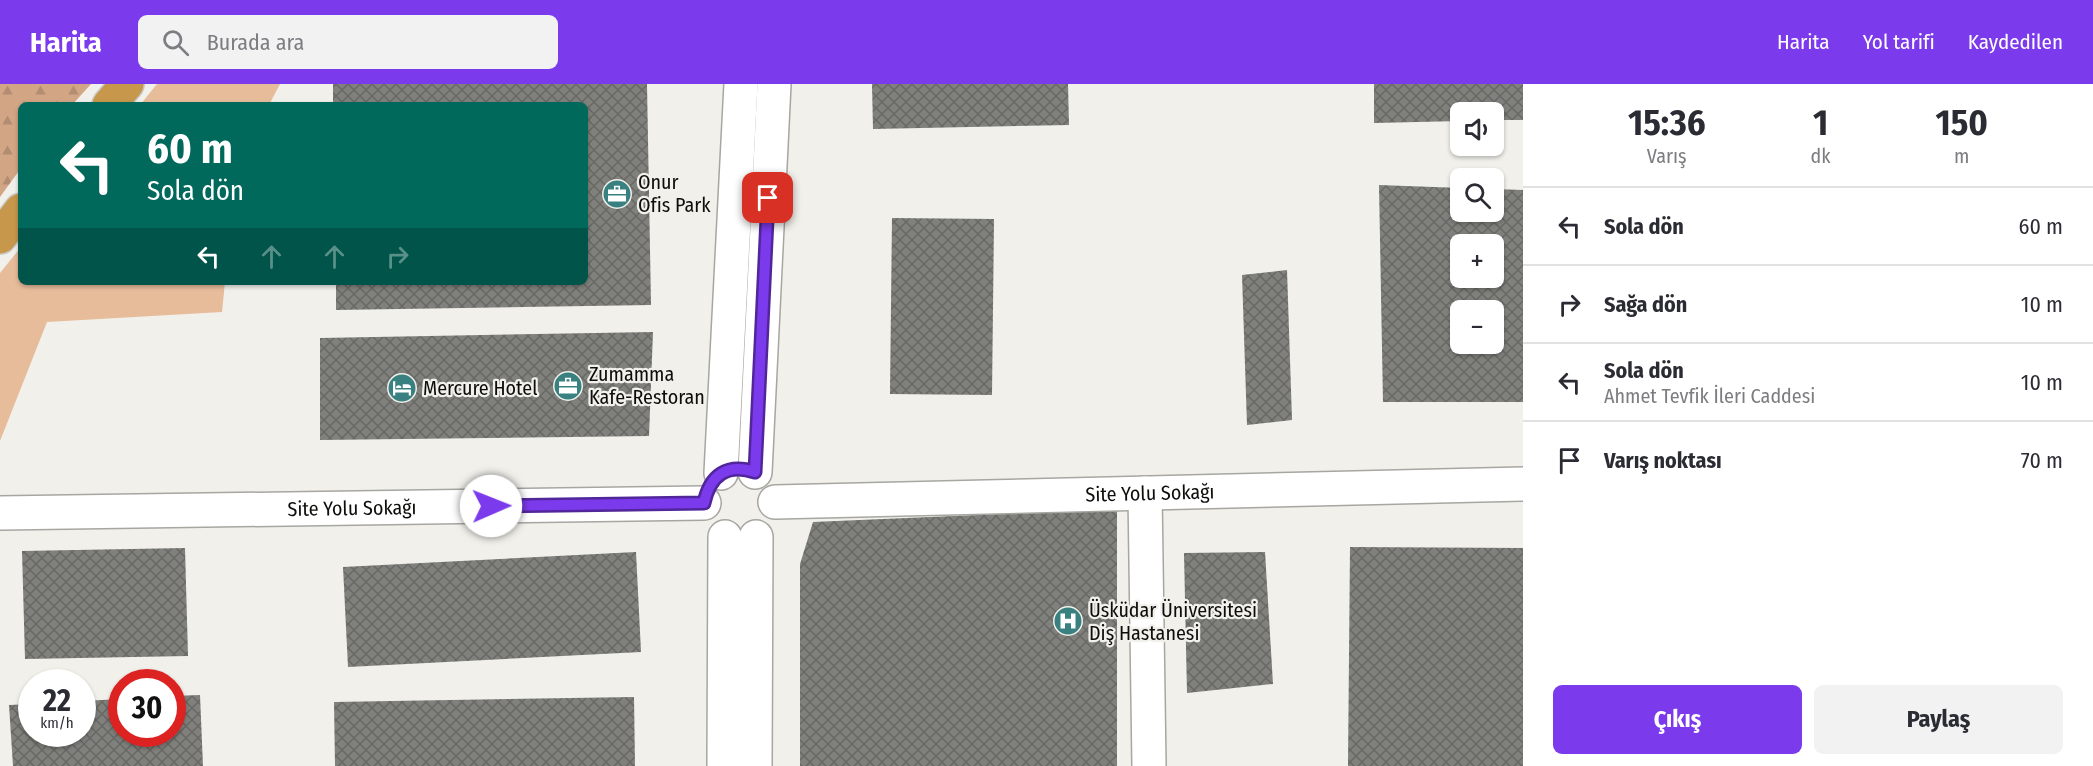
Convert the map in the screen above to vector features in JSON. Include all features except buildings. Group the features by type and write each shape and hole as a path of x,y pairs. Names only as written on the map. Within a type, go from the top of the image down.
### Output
{"highway":[{"path":"112,102 127,84"},
{"path":"0,237 18,214"}],"street":[{"path":"721,473 741,84"},
{"path":"755,472 774,84"},
{"path":"744,468 755,472 769,484 776,502 771,522 764,531 740,537 716,531 705,514 704,503 709,486 721,473 732,469 744,468"},
{"name":"Site Yolu Sokağı","path":"776,502 1523,484"},
{"path":"1145,493 1149,766"},
{"name":"Site Yolu Sokağı","path":"0,513 704,503"},
{"path":"724,766 740,537"},
{"path":"740,537 755,766"}],"shaded area":[{"path":"157,84 280,84 271,102 142,102"},
{"path":"18,251 18,285 225,285 222,312 47,322 0,441 0,273"}],"green space":[{"path":"0,84 91,84 75,102 18,102 18,172 0,197"}],"place":[{"name":"Onur Ofis Park","path":"617,194"},
{"name":"Zumamma Kafe-Restoran","path":"568,386"},
{"name":"Mercure Hotel","path":"402,388"},
{"name":"Üsküdar Üniversitesi Diş Hastanesi","path":"1068,621"}],"route":[{"path":"491,506 704,503 706,492 712,481 721,473 744,468 755,472 768,198"}]}
